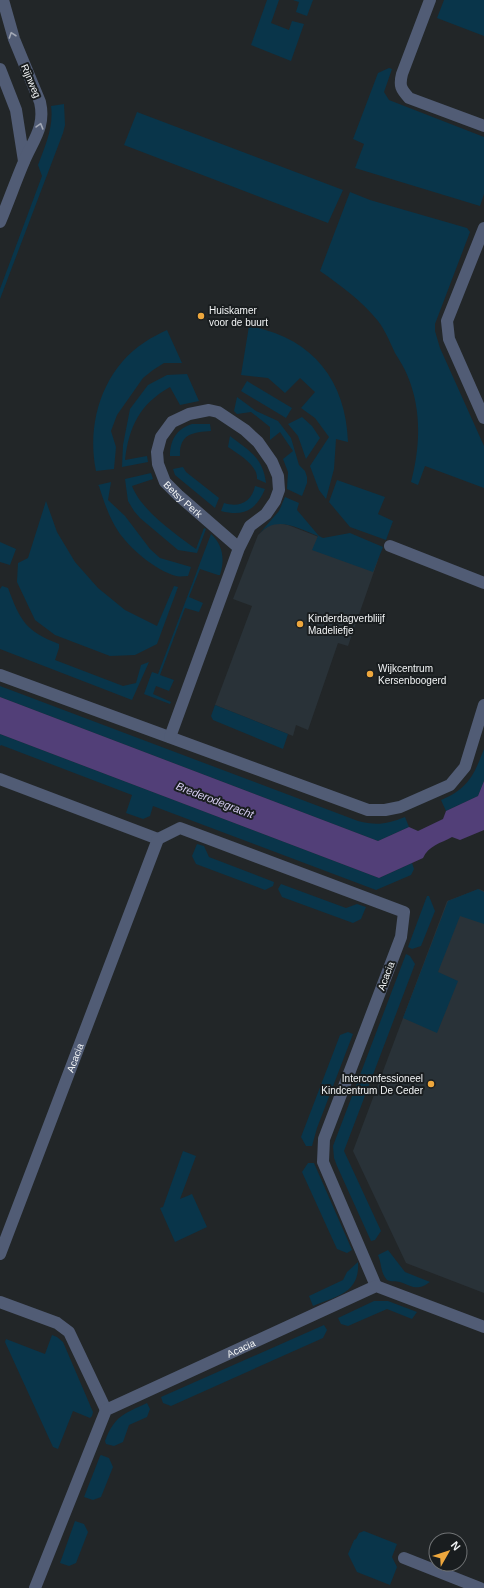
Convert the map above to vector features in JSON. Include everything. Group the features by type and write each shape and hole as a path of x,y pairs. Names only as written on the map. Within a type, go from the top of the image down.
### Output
{"street":[{"name":"Rijnweg","path":"0,222 24,161 36,140 42,122 40,102 14,39 3,0"},
{"path":"430,0 402,74 400,83 402,90 408,98 484,126"},
{"path":"0,69 16,110 24,161"},
{"path":"484,228 447,321 449,339 484,418"},
{"name":"Betsy Perk","path":"170,737 239,548 250,526 266,514 275,501 279,490 278,476 272,462 258,442 245,430 218,412 210,410 189,414 172,422 161,437 157,452 158,464 165,482 239,548"},
{"path":"390,546 484,583"},
{"path":"0,675 368,810 385,810 400,807 450,785 465,767 484,705"},
{"path":"0,779 158,839"},
{"name":"Acacia","path":"0,1254 158,839 180,828 404,912 401,938 324,1139 323,1162 376,1286 106,1410"},
{"path":"376,1286 484,1327"},
{"path":"0,1302 56,1323 68,1332 106,1410 35,1588"},
{"path":"404,1558 480,1588"}],"shaded area":[{"path":"267,0 279,0 271,23 289,30 292,21 304,24 291,61 251,45"},
{"path":"293,0 313,0 307,16 296,12 299,2"},
{"path":"444,0 484,0 484,36 437,18"},
{"path":"389,68 392,69 384,92 389,100 484,137 484,194 480,206 355,168 364,144 353,139 378,73"},
{"path":"64,104 65,125 63,133 0,299 0,289 42,176 38,165 50,129 52,114 51,106"},
{"path":"137,112 343,190 328,223 124,145"},
{"path":"350,192 370,200 467,228 470,232 435,324 435,331 440,348 484,446 484,488 425,466 418,485 411,482 418,443 418,430 416,403 407,374 378,321 358,300 320,271"},
{"path":"249,326 271,332 290,340 307,351 321,364 332,381 340,399 346,419 348,442 336,439 334,469 326,499 319,490 310,466 329,437 315,418 301,408 315,392 300,378 285,393 268,378 241,375"},
{"path":"167,330 182,363 164,363 143,378 117,415 111,431 116,447 114,469 96,471 94,434 96,416 108,382 130,353 148,340"},
{"path":"187,374 199,401 180,405 170,387 151,401 138,417 133,426 125,460 147,456 148,462 122,467 123,445 130,409 148,385 167,375"},
{"path":"247,381 292,408 286,418 241,391"},
{"path":"237,397 256,411 278,421 291,438 299,465 305,471 307,477 307,483 302,496 287,489 288,472 283,459 293,451 280,432 270,440 270,427 251,412 237,414 234,411"},
{"path":"302,417 312,426 320,438 306,459 298,436 288,424"},
{"path":"192,424 210,424 211,431 198,432 188,436 182,443 180,456 170,456 171,445 175,436 186,426"},
{"path":"230,436 254,455 262,467 266,483 257,479 251,465 228,447"},
{"path":"183,467 186,472 219,498 215,508 175,475 173,469"},
{"path":"151,473 153,479 132,486 136,495 151,513 196,549 204,528 206,529 197,553 178,550 140,518 128,501 125,479"},
{"path":"337,480 385,497 378,514 393,521 386,540 350,527 329,502"},
{"path":"111,482 108,500 125,516 150,549 160,558 191,567 188,576 176,576 160,569 136,552 123,538 112,520 98,485"},
{"path":"255,486 265,489 258,502 253,507 243,512 236,513 221,511 224,503 235,505 248,500"},
{"path":"285,497 299,503 297,510 319,536 323,538 350,533 383,547 373,572 312,550 318,536 295,527 279,524 272,525 258,535 279,511"},
{"path":"46,501 57,532 75,562 98,588 125,610 157,626 174,586 178,587 157,644 135,655 110,656 55,635 35,620 17,582 18,563 28,558"},
{"name":"Kinderdagverbliijf Madeliefje","path":"279,523 288,525 378,560 348,646 338,643 308,730 296,725 293,736 215,705 252,606 233,599 258,535 269,525"},
{"path":"211,534 218,543 222,553 222,569 220,575 218,575 200,569 189,597 203,603 199,612 185,608 160,675 174,680 169,691 156,686 153,694 171,702 170,704 144,694 152,672 158,674"},
{"path":"0,542 16,549 10,565 0,562"},
{"path":"2,586 8,588 16,608 25,623 38,634 59,644 55,660 123,686 136,683 141,665 149,662 132,700 0,649 0,589"},
{"path":"0,686 358,821 382,824 405,817 409,827 378,841 0,697"},
{"path":"215,705 288,734 283,749 213,720 211,716"},
{"path":"0,734 379,878 412,863 414,869 411,875 376,890 153,806 150,816 143,819 126,813 132,795 1,745 0,746"},
{"path":"484,749 484,781 478,796 446,811 441,800 450,796 464,786 473,774"},
{"path":"197,844 204,846 209,857 274,882 273,886 265,890 196,864 192,856"},
{"path":"281,884 346,908 357,904 366,907 361,919 353,923 282,897 278,889"},
{"path":"478,889 484,892 484,924 460,916 438,972 458,981 437,1033 403,1018 448,901"},
{"name":"Interconfessioneel Kindcentrum De Ceder","path":"479,889 484,891 484,1293 406,1263 353,1151 447,901"},
{"path":"427,896 429,896 435,911 421,946 412,949 408,947"},
{"path":"406,954 410,956 415,964 344,1151 381,1231 375,1240 371,1241 337,1166 334,1158 333,1146"},
{"path":"348,1032 353,1034 317,1128 312,1146 306,1146 301,1137 340,1035"},
{"path":"183,1151 196,1156 180,1199 192,1194 207,1227 175,1242 160,1208 163,1207"},
{"path":"308,1163 314,1163 352,1250 347,1253 337,1249 302,1172"},
{"path":"388,1250 405,1272 430,1282 426,1285 412,1287 400,1282 387,1280 383,1274 378,1255"},
{"path":"358,1262 358,1272 351,1287 338,1296 313,1306 309,1296 343,1280 347,1272"},
{"path":"374,1301 388,1301 417,1312 412,1319 387,1309 348,1326 341,1324 338,1318"},
{"path":"324,1325 327,1330 323,1338 171,1406 163,1403 161,1397"},
{"path":"52,1335 63,1342 93,1412 90,1418 73,1411 58,1449 53,1447 5,1342 6,1339 45,1354"},
{"path":"147,1403 150,1409 147,1417 129,1425 123,1442 114,1446 106,1444 105,1441 109,1432 121,1416"},
{"path":"101,1455 109,1458 113,1467 101,1497 93,1500 84,1497"},
{"path":"75,1521 84,1524 88,1532 76,1563 69,1566 60,1563"},
{"path":"364,1531 397,1544 392,1557 397,1567 390,1585 357,1572 348,1554 354,1540 359,1533"}],"water":[{"name":"Brederodegracht","path":"0,697 378,841 409,827 418,831 443,819 446,811 478,796 484,781 484,830 460,840 452,837 428,850 423,858 379,878 0,734"}],"place":[{"name":"Huiskamer voor de buurt","path":"201,316"},
{"name":"Kinderdagverbliijf Madeliefje","path":"300,624"},
{"name":"Wijkcentrum Kersenboogerd","path":"370,674"},
{"name":"Interconfessioneel Kindcentrum De Ceder","path":"431,1084"}]}
